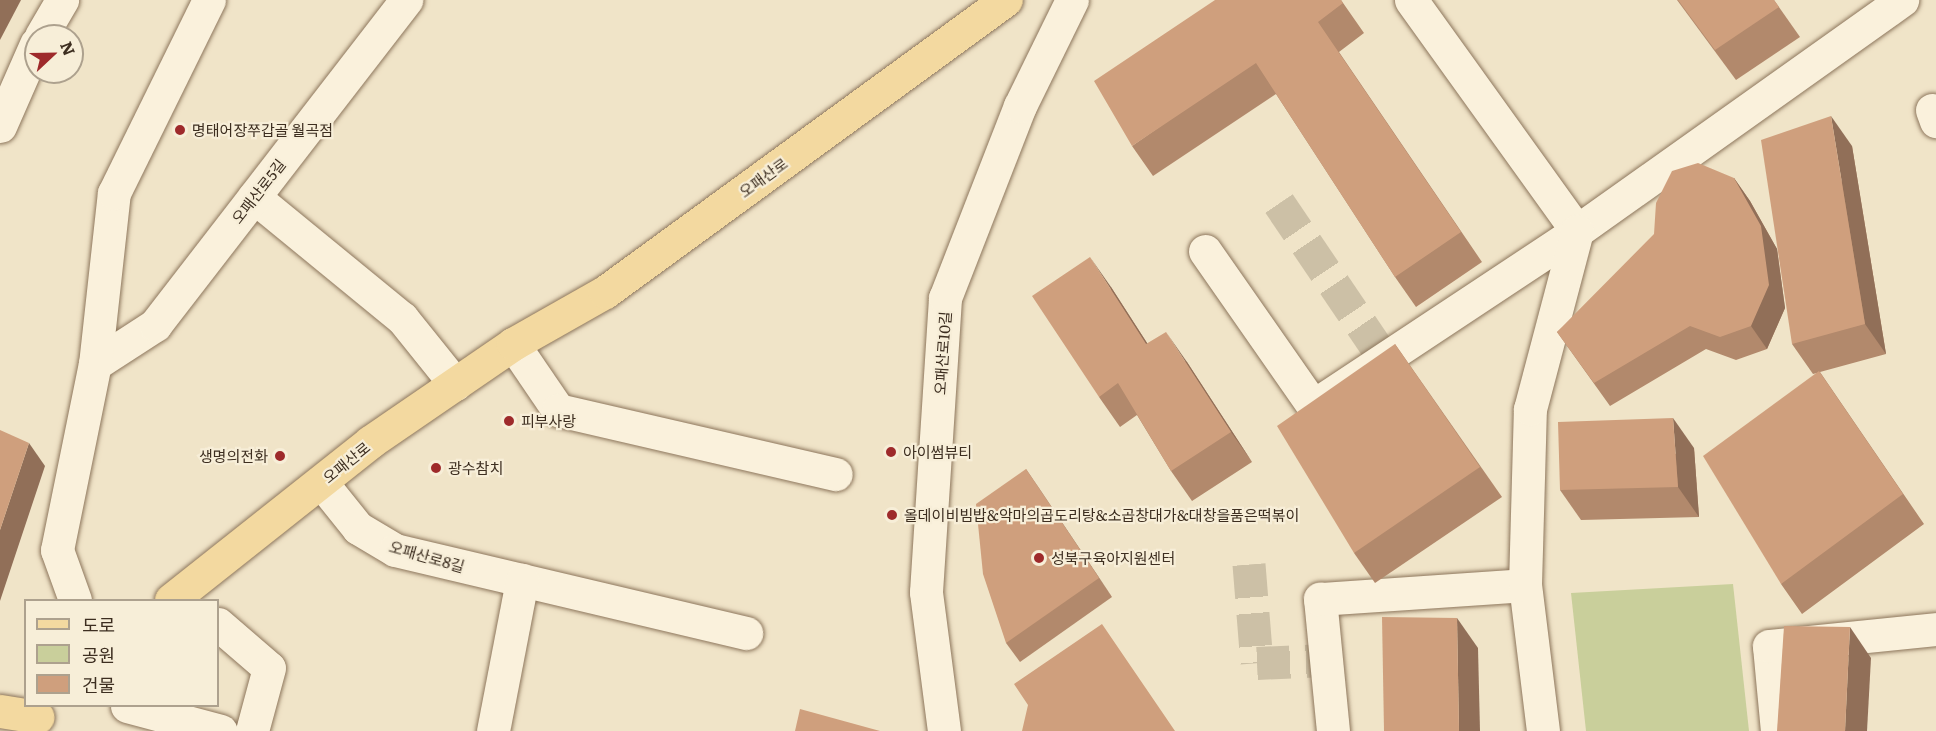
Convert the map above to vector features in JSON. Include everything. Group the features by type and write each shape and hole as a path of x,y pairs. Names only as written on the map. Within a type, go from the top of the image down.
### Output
{"main road":[{"name":"오패산로","path":"184,596 321,483 455,384 513,344 605,291 1005,0"},
{"path":"0,711 37,718"}],"street":[{"path":"48,24 62,0"},
{"path":"75,599 57,550 95,364 114,193 209,0"},
{"name":"오패산로5길","path":"95,364 155,325 405,0"},
{"name":"오패산로10길","path":"944,731 926,592 945,298 1020,106 1072,0"},
{"path":"1412,0 1577,231"},
{"path":"1205,250 1313,406 1577,231 1902,0"},
{"path":"0,126 24,71"},
{"path":"254,196 402,318 455,384"},
{"path":"1543,731 1525,585 1530,409 1577,231"},
{"path":"513,344 558,410 836,474"},
{"name":"오패산로8길","path":"321,483 358,528 394,550 746,633"},
{"path":"493,731 522,580"},
{"path":"1333,731 1320,599 1525,585"},
{"path":"219,625 268,668 253,725"},
{"path":"1778,731 1769,646 1936,629"},
{"path":"134,707 221,731"}],"green space":[{"path":"1733,584 1749,731 1586,731 1571,593"}],"building":[{"path":"1215,0 1341,0 1343,3 1318,22 1461,232 1395,277 1256,63 1132,146 1094,81"},
{"path":"1678,0 1774,0 1779,7 1715,50"},
{"path":"1831,116 1865,324 1792,344 1761,140"},
{"path":"1698,163 1734,178 1761,226 1769,285 1751,326 1720,337 1690,326 1594,383 1557,332 1654,234 1656,203 1672,171"},
{"path":"1090,257 1146,344 1166,332 1231,432 1171,471 1118,383 1099,397 1032,296"},
{"path":"1395,344 1480,467 1354,553 1277,426"},
{"path":"1819,371 1903,494 1781,584 1703,456"},
{"path":"1673,418 1678,487 1560,490 1558,422"},
{"path":"0,430 29,443 0,530"},
{"name":"성북구육아지원센터","path":"1026,469 1099,578 1006,643 983,574 976,504"},
{"path":"1382,617 1457,618 1459,731 1384,731"},
{"path":"1102,624 1175,731 1022,731 1028,705 1014,684"},
{"path":"1784,626 1850,627 1845,731 1777,731"},
{"path":"800,709 880,731 795,731"}],"tunnel":[{"path":"1279,203 1384,358"},
{"path":"1249,564 1257,663 1325,660"}],"place":[{"name":"명태어장쭈갑골 월곡점","path":"180,130"},
{"name":"피부사랑","path":"509,421"},
{"name":"아이썸뷰티","path":"891,452"},
{"name":"생명의전화","path":"280,456"},
{"name":"광수참치","path":"436,468"},
{"name":"올데이비빔밥&악마의곱도리탕&소곱창대가&대창을품은떡볶이","path":"892,515"},
{"name":"성북구육아지원센터","path":"1039,558"}]}
